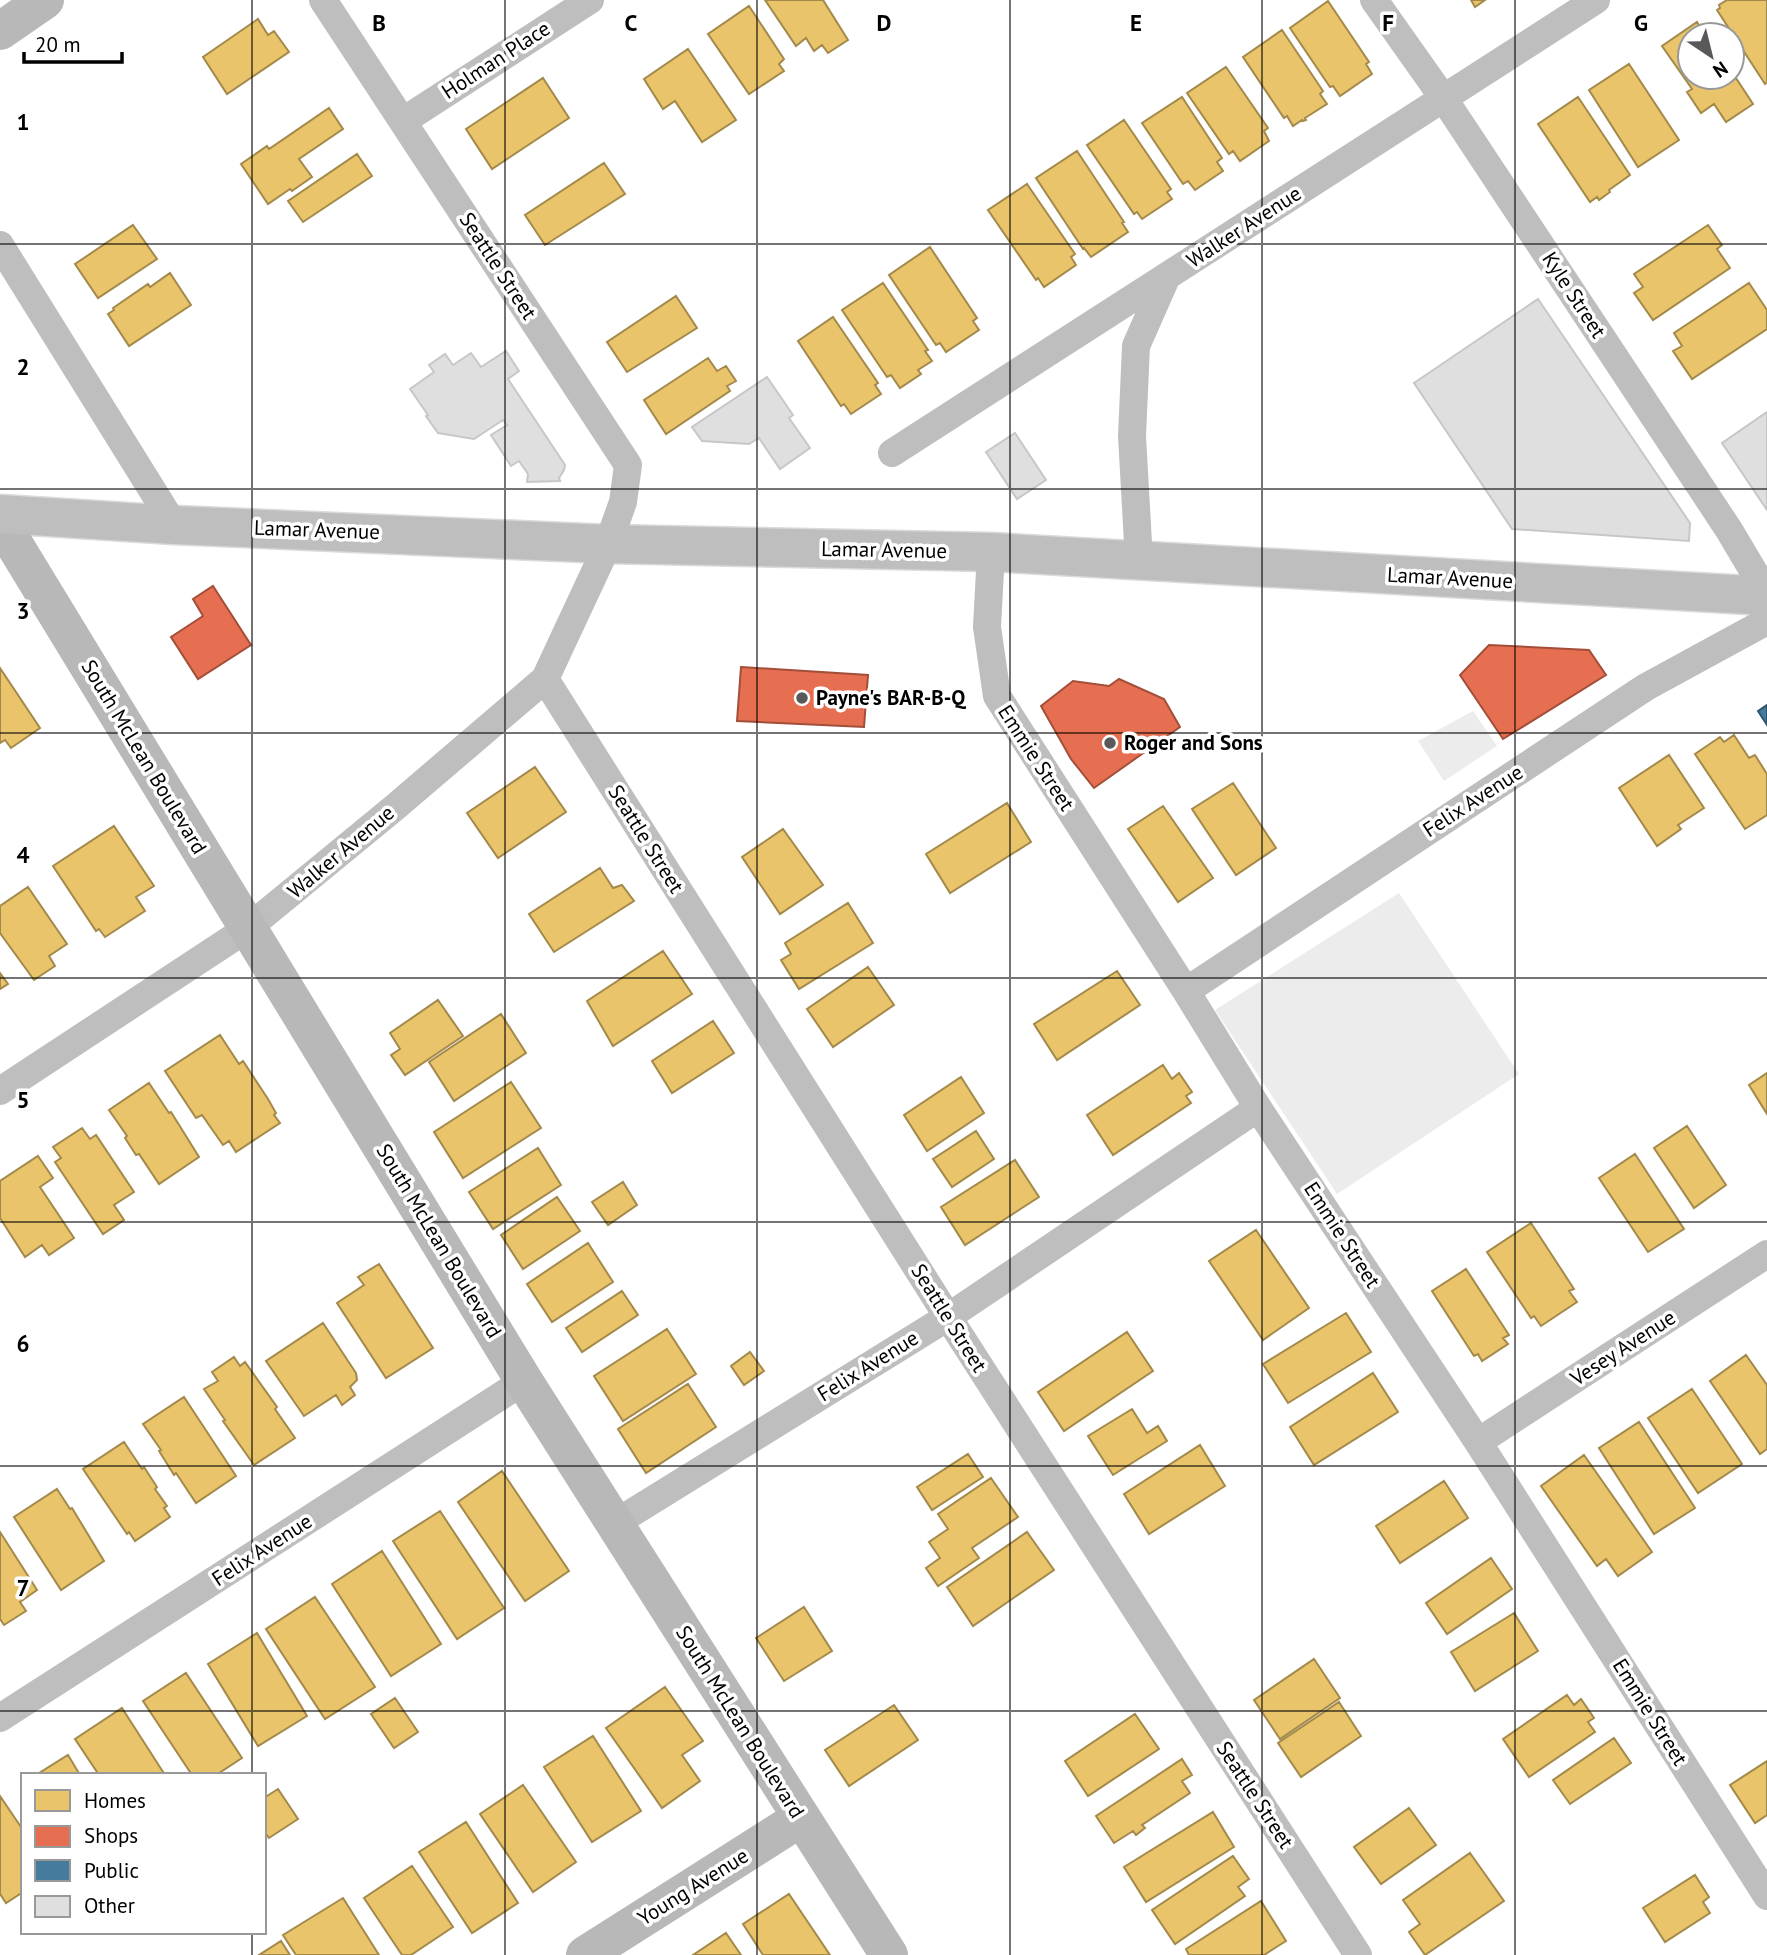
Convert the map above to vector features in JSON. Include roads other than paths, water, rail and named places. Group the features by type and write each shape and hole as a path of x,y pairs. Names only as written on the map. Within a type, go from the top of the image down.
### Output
{"main road":[{"path":"0,31 45,0"},
{"name":"Lamar Avenue","path":"0,514 174,525 608,544 990,552 1767,595"},
{"name":"South McLean Boulevard","path":"0,521 523,1381 889,1955"},
{"name":"Young Avenue","path":"585,1955 801,1818"}],"street":[{"name":"Seattle Street","path":"323,0 628,466 623,502 608,544"},
{"name":"Holman Place","path":"403,121 590,0"},
{"name":"Kyle Street","path":"1374,0 1444,99 1729,530 1767,595"},
{"name":"Walker Avenue","path":"892,453 1595,0"},
{"path":"0,245 174,525"},
{"path":"1139,561 1132,436 1136,346 1166,278"},
{"name":"Walker Avenue","path":"0,1091 248,928 545,679 608,544"},
{"name":"Emmie Street","path":"990,552 986,627 997,696 1258,1108 1478,1442 1767,1896"},
{"name":"Felix Avenue","path":"1186,992 1646,687 1767,621"},
{"name":"Seattle Street","path":"545,679 948,1317 1358,1955"},
{"name":"Felix Avenue","path":"614,1524 948,1317 1258,1108"},
{"name":"Vesey Avenue","path":"1478,1442 1767,1254"},
{"name":"Felix Avenue","path":"0,1718 523,1381"}],"place":[{"name":"Payne's BAR-B-Q","path":"802,698"},
{"name":"Roger and Sons","path":"1110,743"}]}
